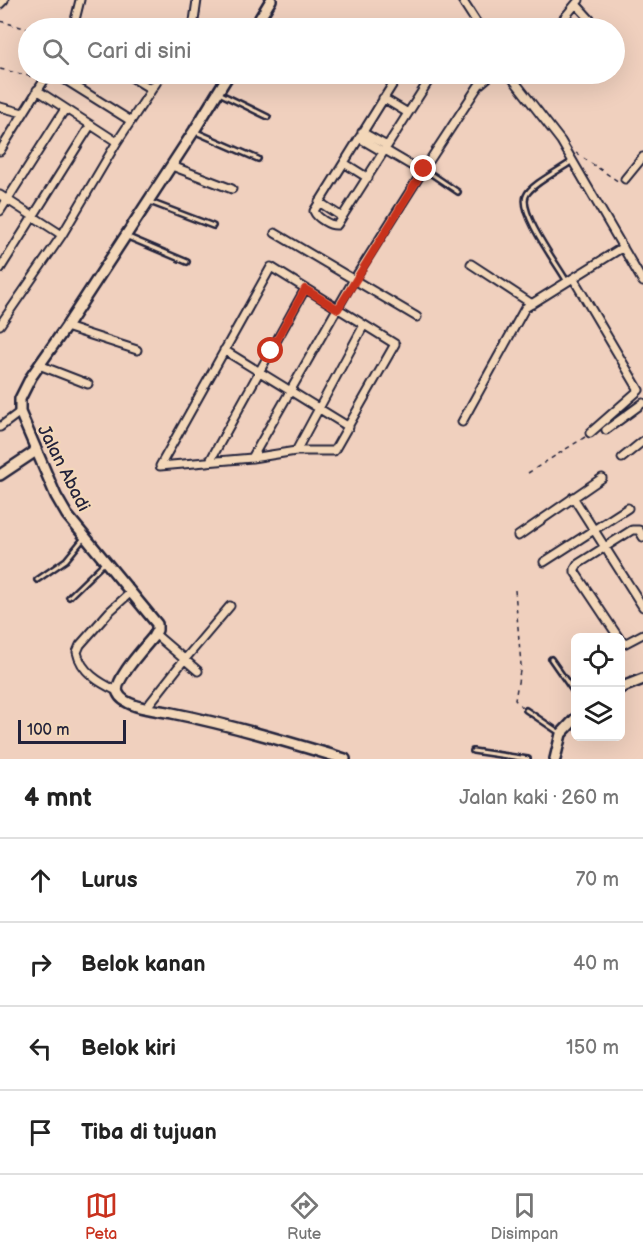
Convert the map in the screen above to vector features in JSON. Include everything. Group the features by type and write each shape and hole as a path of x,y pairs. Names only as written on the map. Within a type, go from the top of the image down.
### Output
{"street":[{"path":"0,4 4,0"},
{"path":"76,18 80,0"},
{"path":"194,18 196,0"},
{"path":"260,18 271,0"},
{"path":"462,0 474,18"},
{"path":"564,18 578,2 590,18"},
{"path":"0,151 41,84"},
{"path":"72,84 131,121"},
{"path":"143,84 151,89"},
{"path":"0,325 62,234 155,84"},
{"name":"Jalan Abadi","path":"155,634 157,624 60,504 20,412 19,403 22,392 39,365 172,166 223,84"},
{"path":"392,84 314,210 315,215 334,225 368,178 427,84"},
{"path":"252,458 353,281 480,84"},
{"path":"520,84 561,141 643,282"},
{"path":"37,90 117,142"},
{"path":"383,98 408,114"},
{"path":"0,107 23,113"},
{"path":"0,211 65,109"},
{"path":"0,268 90,126"},
{"path":"360,135 419,170 424,169"},
{"path":"625,179 643,157"},
{"path":"344,163 368,178"},
{"path":"172,166 232,189"},
{"path":"0,195 62,234"},
{"path":"319,202 342,217"},
{"path":"275,233 417,317"},
{"path":"462,423 525,308 623,247"},
{"path":"471,264 532,304"},
{"path":"271,267 305,289 395,344 334,451 297,451 252,458 160,466 271,267"},
{"path":"570,280 639,390 590,434"},
{"path":"210,462 305,289"},
{"path":"297,451 364,325"},
{"path":"66,327 137,350"},
{"path":"224,350 349,427"},
{"path":"39,365 87,384"},
{"path":"606,430 643,403"},
{"path":"0,427 20,412"},
{"path":"622,458 643,441"},
{"path":"0,476 36,451"},
{"path":"518,536 602,478"},
{"path":"573,497 643,607"},
{"path":"544,562 628,508"},
{"path":"616,633 575,572 578,564 635,529 639,530 643,537"},
{"path":"130,593 110,611 80,645 77,652 80,661 89,673 117,691 126,702 206,720 345,759"},
{"path":"147,707 230,606"},
{"path":"117,691 119,681 155,634 198,670"},
{"path":"625,644 643,634"},
{"path":"623,687 643,679"},
{"path":"555,759 561,734 571,722"}],"lane":[{"path":"218,93 268,117"},
{"path":"194,131 258,159"},
{"path":"570,280 528,216 524,204 531,189 573,161"},
{"path":"424,169 458,192"},
{"path":"148,201 213,226"},
{"path":"125,236 187,262"},
{"path":"37,580 66,560 85,537"},
{"path":"69,597 105,562"},
{"path":"551,659 571,688"},
{"path":"526,710 561,734"},
{"path":"473,751 528,759"}],"path":[{"path":"0,21 18,27"},
{"path":"0,69 18,72"},
{"path":"561,141 615,180 621,182 625,179"},
{"path":"528,473 590,434"},
{"path":"515,590 521,665 515,700 526,710"}],"route":[{"path":"271,351 305,289 338,309 353,281 424,169"}]}
